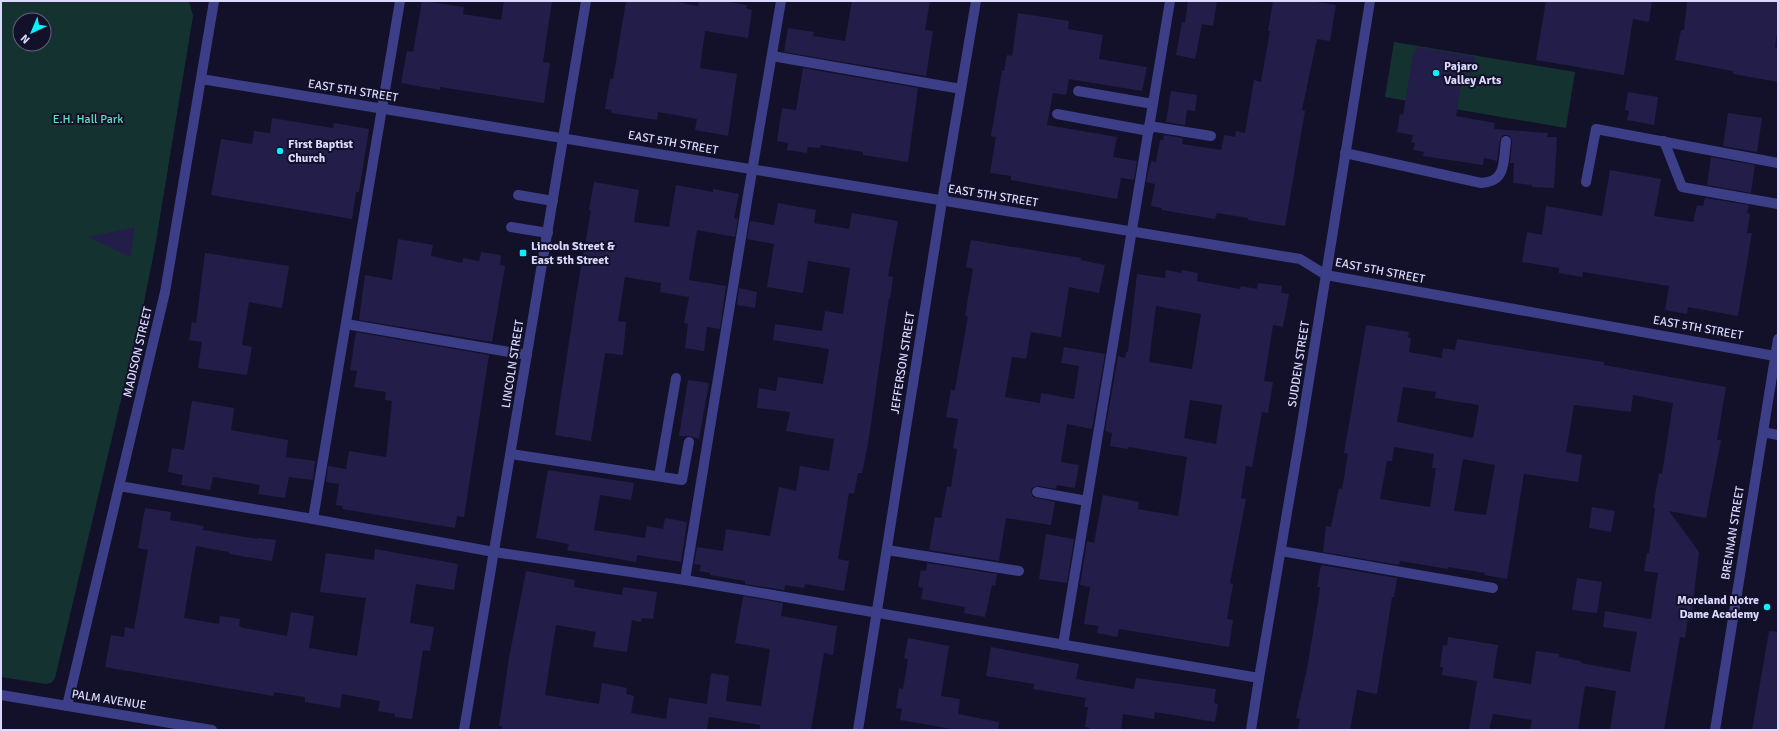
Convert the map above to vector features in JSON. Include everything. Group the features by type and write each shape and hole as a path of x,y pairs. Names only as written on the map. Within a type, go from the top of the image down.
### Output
{"street":[{"name":"MADISON STREET","path":"67,706 165,292 214,1"},
{"path":"313,519 384,108 400,1"},
{"name":"LINCOLN STREET","path":"464,730 586,1"},
{"path":"686,580 752,170 781,1"},
{"name":"JEFFERSON STREET","path":"858,730 942,201 976,1"},
{"path":"1063,645 1170,1"},
{"name":"SUDDEN STREET","path":"1251,730 1258,678 1281,550 1370,1"},
{"path":"772,56 961,89"},
{"name":"EAST 5TH STREET","path":"200,80 384,108 752,170 1300,259 1326,275 1775,356"},
{"path":"1078,91 1153,104"},
{"path":"1056,114 1211,136"},
{"path":"1586,182 1596,129 1778,163"},
{"path":"1345,153 1481,183 1494,181 1502,171 1506,141"},
{"path":"1664,141 1682,187 1778,204"},
{"path":"518,195 553,201"},
{"path":"511,228 548,233"},
{"path":"346,324 527,355"},
{"name":"BRENNAN STREET","path":"1715,730 1778,339"},
{"path":"659,476 676,378"},
{"path":"1763,432 1778,435"},
{"path":"511,454 682,480 689,442"},
{"path":"119,486 494,552 686,580 1258,678"},
{"path":"1037,492 1087,501"},
{"path":"887,550 1019,571"},
{"path":"1281,550 1493,588"},
{"name":"PALM AVENUE","path":"1,695 212,730"}],"green space":[{"name":"E.H. Hall Park","path":"1,1 189,1 193,16 155,247 143,307 55,678 51,683 46,684 1,677"},
{"path":"1394,42 1575,72 1566,128 1385,97"}],"building":[{"path":"422,1 464,7 463,14 501,20 504,1 552,1 543,62 550,63 544,103 440,87 440,90 401,83 407,51 413,52"},
{"path":"626,1 672,1 698,6 699,1 724,1 747,5 746,8 752,10 748,38 705,31 700,68 737,74 728,136 695,130 697,119 658,112 657,120 611,113 612,110 605,109 610,79 613,79"},
{"path":"852,1 930,1 925,30 933,31 926,76 784,52 788,28 814,32 813,36 845,41"},
{"path":"1188,1 1217,1 1213,26 1202,24 1195,59 1176,55 1182,22 1185,23"},
{"path":"1273,1 1310,1 1336,5 1330,41 1317,39 1302,110 1305,111 1285,226 1217,213 1215,219 1162,210 1162,208 1151,206 1155,184 1146,182 1151,161 1156,162 1160,140 1163,140 1164,135 1183,138 1182,144 1221,150 1224,135 1235,137 1236,131 1245,133 1254,80 1261,82 1270,31 1268,31"},
{"path":"1546,1 1652,1 1649,22 1633,19 1624,75 1536,60"},
{"path":"1687,1 1778,2 1778,27 1775,47 1778,48 1778,82 1733,74 1733,71 1675,60 1681,30 1684,30"},
{"path":"1018,13 1069,21 1068,29 1103,35 1099,59 1147,67 1142,91 1069,79 1066,95 1053,93 1047,125 1117,137 1113,157 1137,161 1134,180 1121,178 1117,199 1011,180 1011,176 990,173 996,137 991,136 1002,71 1004,71 1007,55 1012,56"},
{"path":"1418,47 1475,57 1472,74 1463,72 1456,116 1495,123 1494,129 1548,133 1547,137 1557,137 1554,188 1532,187 1532,185 1513,183 1514,163 1510,163 1512,141 1510,136 1507,135 1503,135 1500,140 1497,161 1484,158 1483,165 1423,156 1424,152 1413,150 1415,143 1411,142 1413,135 1397,132 1400,114 1403,115 1413,54"},
{"path":"803,68 918,88 908,162 863,155 863,152 821,145 820,148 808,147 807,153 787,150 788,143 777,141 782,108 796,110"},
{"path":"1171,91 1197,95 1195,111 1187,110 1185,125 1166,122"},
{"path":"1628,92 1658,97 1654,125 1627,120 1629,111 1625,110"},
{"path":"1728,113 1762,118 1757,152 1723,146"},
{"path":"272,118 333,128 334,123 369,129 359,192 356,192 352,219 211,195 221,139 252,144 254,131 270,133"},
{"path":"1711,157 1755,165 1751,193 1707,185"},
{"path":"1610,170 1661,179 1654,216 1693,222 1697,205 1703,206 1705,198 1749,205 1747,213 1750,214 1747,233 1752,233 1738,316 1688,307 1687,314 1665,310 1669,286 1583,272 1582,277 1559,273 1559,268 1522,262 1527,232 1542,235 1546,206 1602,216"},
{"path":"594,182 639,190 634,222 669,227 676,185 713,192 713,189 739,194 734,218 738,219 735,237 697,230 689,280 726,286 720,329 707,327 704,351 685,348 688,324 684,323 689,297 660,292 661,283 625,277 618,321 626,322 623,355 605,353 591,441 555,435 575,302 591,210 589,210"},
{"path":"778,203 816,210 814,223 849,229 852,213 898,221 888,276 893,277 868,444 862,473 858,473 854,494 849,493 838,559 849,561 844,591 805,584 804,588 785,585 784,590 745,584 745,581 710,575 710,573 699,571 701,565 694,564 697,547 723,551 726,529 770,536 779,487 796,491 800,466 829,471 834,439 786,431 790,412 757,408 759,388 776,391 778,377 823,384 829,349 773,340 775,324 822,331 825,311 843,314 850,268 808,261 803,293 767,287 774,244 747,239 750,221 774,225"},
{"path":"135,227 130,257 89,237"},
{"path":"398,239 433,245 431,256 462,263 463,258 479,261 481,252 501,255 500,265 505,266 492,342 359,320 365,275 392,280"},
{"path":"971,240 1081,258 1081,260 1105,265 1099,293 1069,287 1061,337 1031,332 1026,359 1012,357 1005,397 1040,403 1041,393 1074,399 1079,366 1061,363 1064,347 1105,354 1092,429 1067,424 1061,462 1079,465 1075,488 1057,485 1056,489 1038,486 1032,488 1031,491 1033,497 1055,502 1051,525 1006,518 999,561 929,550 935,517 941,518 947,486 951,487 957,449 953,448 958,419 946,417 951,390 955,390 968,316 965,316 973,269 966,267"},
{"path":"205,253 289,266 282,308 249,302 242,345 252,347 247,375 198,368 202,342 189,340 192,322 196,323"},
{"path":"1166,270 1182,273 1182,270 1198,273 1197,281 1240,289 1241,286 1257,289 1258,283 1282,286 1281,293 1289,294 1283,327 1273,325 1264,381 1273,382 1268,413 1262,412 1252,467 1246,466 1241,498 1246,499 1230,583 1233,584 1227,619 1233,620 1229,647 1119,629 1117,637 1097,633 1099,626 1084,624 1090,587 1080,585 1087,541 1094,543 1103,495 1139,502 1138,509 1178,516 1187,457 1129,447 1128,449 1110,446 1112,433 1105,431 1118,356 1125,358 1126,352 1128,352 1137,274 1165,278","holes":["1156,306 1201,314 1192,369 1149,362","1190,400 1222,405 1216,444 1184,438"]},
{"path":"739,288 757,292 755,308 737,305"},
{"path":"1366,325 1409,332 1408,337 1411,338 1409,352 1442,358 1443,348 1455,350 1457,339 1604,362 1604,365 1726,387 1717,440 1721,440 1706,518 1669,511 1699,552 1692,611 1689,610 1685,638 1680,637 1664,730 1610,730 1616,691 1585,686 1578,730 1530,730 1532,720 1493,714 1489,730 1469,730 1477,681 1442,675 1443,667 1440,667 1443,645 1447,646 1448,637 1498,645 1493,678 1531,684 1536,651 1559,654 1559,657 1581,661 1581,663 1630,672 1637,632 1603,627 1605,611 1651,619 1658,573 1644,571 1647,553 1649,553 1655,508 1653,508 1659,473 1662,474 1673,403 1633,395 1631,412 1574,405 1566,452 1582,455 1578,482 1524,474 1507,579 1484,575 1485,573 1448,567 1448,569 1400,561 1399,565 1323,552 1326,526 1331,527 1339,488 1342,489 1348,454 1344,453","holes":["1403,387 1436,392 1435,398 1479,405 1473,438 1397,422","1394,447 1434,454 1432,468 1436,468 1430,507 1380,499 1387,461 1392,461","1463,459 1495,465 1486,515 1454,511"]},
{"path":"356,332 489,355 464,517 457,516 455,528 342,509 343,506 336,505 339,484 326,482 328,466 346,469 349,451 386,457 392,401 385,400 386,392 354,387 357,371 350,370"},
{"path":"688,380 709,383 699,439 690,436 679,436"},
{"path":"192,401 234,408 231,430 288,440 286,457 315,461 313,480 289,477 285,498 258,494 260,485 213,477 210,490 181,485 183,475 168,472 172,448 184,450"},
{"path":"548,470 634,483 631,500 600,495 594,530 645,538 647,526 663,529 665,518 687,522 681,562 637,555 636,562 567,550 569,544 536,538"},
{"path":"1592,507 1615,511 1611,532 1589,528"},
{"path":"145,508 171,512 170,520 204,526 203,530 258,539 276,540 272,561 229,554 229,552 196,546 184,618 219,624 220,616 240,619 239,626 244,628 287,636 291,612 314,616 309,648 357,656 366,598 320,592 326,553 374,560 375,549 458,564 454,590 416,584 410,623 434,627 430,651 423,650 412,719 395,717 395,714 378,711 380,701 342,694 340,708 305,702 305,697 274,692 273,696 105,667 111,635 124,637 125,627 134,629 148,550 138,548"},
{"path":"1046,534 1074,539 1067,583 1039,579"},
{"path":"927,563 997,574 995,586 992,585 985,617 964,613 965,607 921,599 923,588 918,587 921,570 926,571"},
{"path":"1321,565 1397,578 1394,597 1392,597 1377,694 1357,690 1350,730 1298,730 1300,719 1296,718 1307,669 1318,602 1320,587 1317,587"},
{"path":"526,571 575,580 574,587 622,595 623,587 657,592 653,619 642,618 641,622 632,620 627,652 593,647 596,632 556,625 545,695 599,704 602,683 627,688 626,694 634,696 631,713 666,719 669,698 707,704 711,673 729,676 726,701 761,706 770,649 735,643 743,596 783,603 781,616 837,626 833,655 824,653 811,730 760,730 760,725 709,717 707,730 502,730 502,726 499,726 509,658"},
{"path":"1577,578 1602,582 1597,613 1572,610"},
{"path":"1769,631 1778,632 1778,730 1752,730"},
{"path":"908,638 949,646 941,696 960,699 958,714 999,722 998,730 958,730 900,720 902,709 896,708 899,688 903,689 908,659 904,658"},
{"path":"991,647 1079,664 1076,679 1134,689 1136,678 1216,689 1214,703 1218,704 1215,722 1155,712 1154,719 1123,714 1121,730 1089,730 1090,728 1085,727 1088,707 1084,707 1086,698 1033,689 1034,684 986,676"}],"place":[{"name":"Pajaro Valley Arts","path":"1436,73"},
{"name":"First Baptist Church","path":"280,151"},
{"name":"Lincoln Street & East 5th Street","path":"523,253"},
{"name":"Moreland Notre Dame Academy","path":"1767,607"}]}
